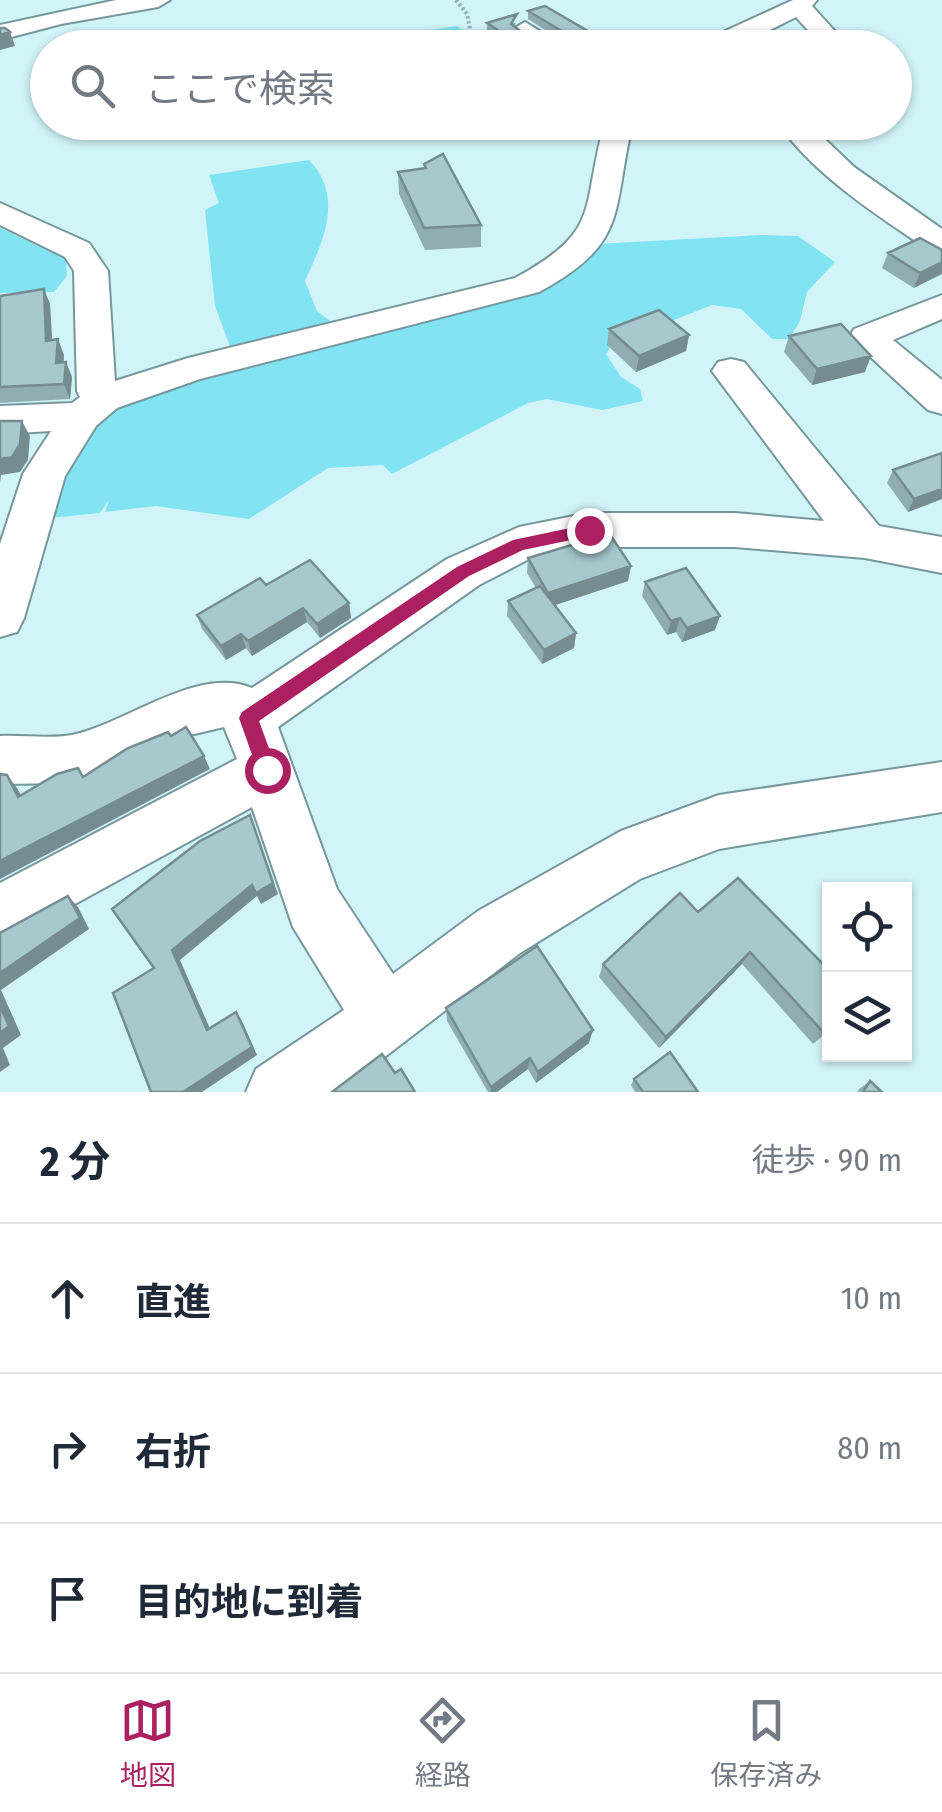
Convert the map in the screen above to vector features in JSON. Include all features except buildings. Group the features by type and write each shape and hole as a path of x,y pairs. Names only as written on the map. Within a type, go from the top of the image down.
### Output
{"street":[{"path":"0,33 60,17 158,0"},
{"path":"747,30 803,4 824,30"},
{"path":"0,420 92,407 188,370 527,285 563,268 586,249 603,222 615,140"},
{"path":"806,140 873,199 942,244"},
{"path":"0,213 77,250 91,271 96,392 92,407 44,474 0,618"},
{"path":"942,306 867,337 942,401"},
{"path":"731,371 865,541"},
{"path":"249,718 463,572 519,544 589,530 735,530 865,541 942,555"},
{"path":"0,760 72,759 185,714 233,703 249,718 314,906 386,1020"},
{"path":"0,915 267,770"},
{"path":"279,1092 386,1020 499,932 622,859 719,822 942,787"}],"path":[{"path":"456,0 467,14 470,28"}],"shaded area":[{"path":"457,26 462,30 431,30"},
{"path":"309,160 320,174 328,203 324,234 305,281 317,311 337,326 231,349 215,306 205,210 219,203 209,175"},
{"path":"0,228 66,259 67,276 54,292 0,293"},
{"path":"798,236 835,262 807,292 800,321 789,339 772,339 741,309 712,305 613,344 606,354 621,377 640,389 643,401 602,410 547,399 528,403 392,474 383,465 328,468 249,519 156,506 105,512 109,500 100,513 39,519 106,401 523,286 597,244"}],"route":[{"path":"267,770 249,718 463,572 519,544 589,530"}]}
